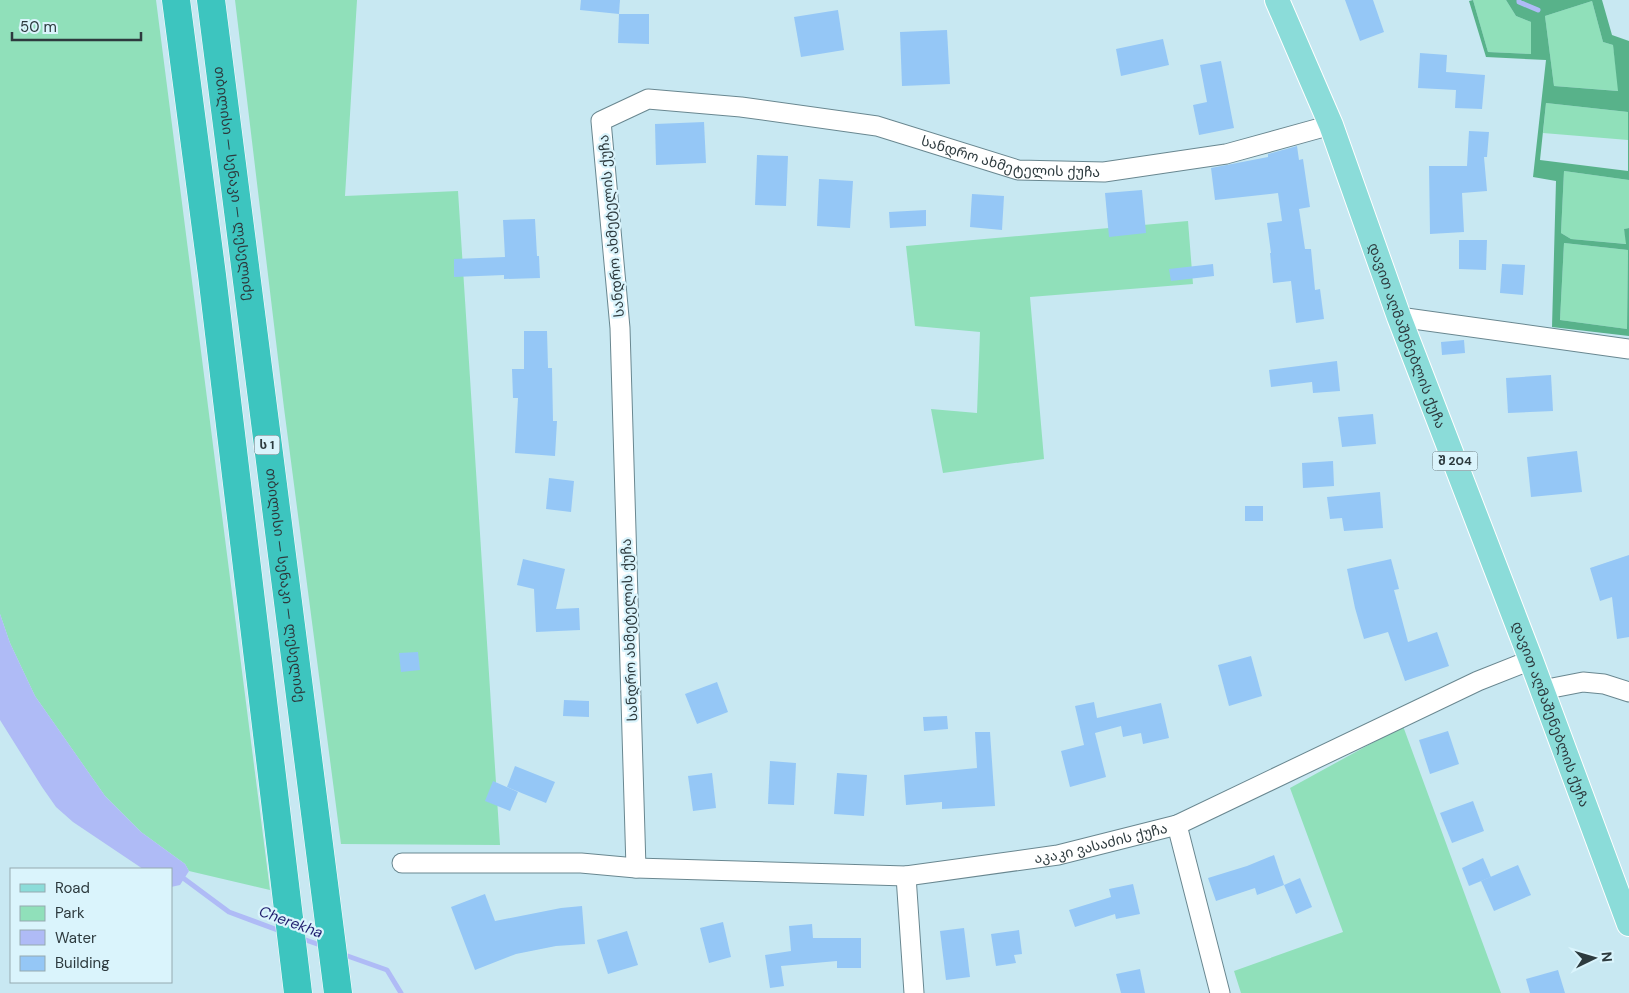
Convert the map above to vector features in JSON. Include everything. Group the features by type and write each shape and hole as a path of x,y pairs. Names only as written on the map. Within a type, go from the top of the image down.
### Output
{"highway":[{"path":"176,0 212,275 298,991"},
{"name":"თბილისი — სენაკი — ლესელიძე","path":"211,0 337,989"}],"main road":[{"name":"დავით აღმაშენებლის ქუჩა","path":"1277,0 1331,125 1399,316 1531,660 1629,924"}],"street":[{"name":"სანდრო ახმეტელის ქუჩა","path":"636,868 620,328 601,121 648,99 741,107 877,126 1018,170 1104,172 1226,154 1331,125"},
{"path":"1399,316 1629,349"},
{"name":"აკაკი ვასაძის ქუჩა","path":"402,863 582,863 636,868 906,876 1058,855 1178,825 1478,681 1531,660"},
{"path":"1542,690 1582,682 1604,684 1629,692"},
{"path":"1178,825 1220,993"},
{"path":"906,876 914,993"}],"green space":[{"path":"0,0 156,0 270,890 189,871 185,864 141,832 105,796 35,696 10,643 0,614"},
{"path":"235,0 357,0 345,196 458,191 500,845 341,844 284,408"},
{"path":"1473,0 1506,0 1516,16 1531,22 1531,54 1488,52"},
{"path":"1473,0 1488,52 1531,54 1531,22 1516,16 1506,0 1602,0 1612,35 1629,41 1629,180 1564,171 1561,233 1571,239 1626,244 1624,229 1629,228 1629,336 1552,327 1556,181 1533,177 1546,60 1486,57 1469,1","holes":["1592,1 1603,42 1613,45 1618,91 1554,86 1545,16","1546,103 1628,112 1628,171 1540,160","1564,243 1628,250 1627,329 1560,320"]},
{"path":"1592,1 1603,42 1613,45 1619,91 1554,86 1545,16"},
{"path":"1546,103 1628,112 1628,140 1543,133"},
{"path":"1564,171 1629,180 1629,228 1624,229 1627,244 1571,239 1561,233"},
{"path":"1188,221 1193,284 1030,297 1044,459 943,473 931,409 977,413 980,332 915,326 906,246"},
{"path":"1564,243 1628,250 1627,329 1560,320"},
{"path":"1403,726 1501,993 1241,993 1234,971 1343,932 1290,788"}],"water":[{"path":"0,614 10,643 35,696 105,796 141,832 185,864 189,871 180,885 172,887 172,868 142,868 73,822 56,807 0,720"}],"building":[{"path":"581,0 620,0 619,14 580,10"},
{"path":"1345,0 1373,0 1384,32 1360,41"},
{"path":"838,10 844,50 801,57 794,17"},
{"path":"619,14 649,14 649,44 618,43"},
{"path":"947,30 950,84 902,86 900,32"},
{"path":"1163,39 1169,65 1121,76 1116,49"},
{"path":"1420,53 1447,55 1446,72 1485,75 1482,109 1455,108 1456,90 1418,88"},
{"path":"1221,61 1234,128 1199,135 1193,105 1207,102 1200,65"},
{"path":"704,122 706,163 656,165 655,124"},
{"path":"1469,131 1489,132 1487,157 1484,157 1487,191 1462,193 1464,232 1430,234 1429,166 1467,166"},
{"path":"1297,146 1299,160 1303,159 1310,207 1299,209 1305,249 1311,249 1315,290 1320,289 1324,319 1296,323 1291,281 1273,283 1267,223 1282,221 1278,193 1215,200 1211,168 1268,157 1268,154"},
{"path":"757,155 788,156 786,206 755,205"},
{"path":"819,179 853,181 850,228 817,226"},
{"path":"1142,190 1146,233 1109,237 1105,193"},
{"path":"972,194 1004,196 1002,230 970,227"},
{"path":"926,210 926,226 890,228 889,212"},
{"path":"535,219 540,278 504,279 504,275 454,277 454,259 505,257 503,220"},
{"path":"1459,240 1487,240 1486,270 1459,269"},
{"path":"1213,264 1214,276 1171,281 1169,269"},
{"path":"1502,264 1525,265 1523,295 1500,293"},
{"path":"524,331 547,331 548,368 552,368 553,421 557,421 555,456 515,453 518,398 513,398 512,369 524,369"},
{"path":"1464,340 1465,353 1442,355 1441,342"},
{"path":"1337,361 1340,391 1313,393 1312,382 1271,387 1269,370"},
{"path":"1551,375 1553,411 1508,413 1506,378"},
{"path":"1373,414 1376,444 1342,447 1338,417"},
{"path":"1577,451 1582,492 1531,497 1527,457"},
{"path":"1333,461 1334,486 1303,488 1302,463"},
{"path":"549,478 574,481 571,512 546,509"},
{"path":"1380,492 1383,528 1344,531 1342,518 1330,519 1327,497"},
{"path":"1245,506 1263,506 1263,521 1245,521"},
{"path":"1629,555 1629,637 1617,639 1612,597 1600,601 1590,568"},
{"path":"523,559 565,569 556,609 579,608 580,630 536,632 534,589 517,585"},
{"path":"1391,559 1399,589 1394,590 1408,642 1437,632 1449,666 1405,681 1388,632 1364,639 1347,569"},
{"path":"418,652 420,670 401,672 399,653"},
{"path":"1251,656 1262,696 1229,706 1218,665"},
{"path":"717,682 728,712 697,724 685,694"},
{"path":"564,700 589,701 589,717 563,716"},
{"path":"1094,702 1097,718 1161,703 1169,738 1143,744 1141,733 1123,737 1121,726 1095,733 1106,777 1070,787 1061,751 1084,745 1075,706"},
{"path":"947,716 948,729 924,731 923,717"},
{"path":"1448,731 1459,764 1430,774 1419,740"},
{"path":"975,732 990,732 995,806 942,809 942,802 906,805 904,775 977,768"},
{"path":"770,761 796,763 794,805 768,804"},
{"path":"515,766 555,782 546,803 507,787"},
{"path":"712,773 716,808 693,811 688,776"},
{"path":"837,773 867,775 864,816 834,814"},
{"path":"493,781 518,792 510,811 485,801"},
{"path":"1473,801 1484,831 1452,843 1440,813"},
{"path":"1274,855 1284,885 1257,895 1255,888 1216,901 1208,878 1247,866"},
{"path":"1483,858 1491,877 1469,886 1462,868"},
{"path":"1518,865 1531,895 1494,911 1481,881"},
{"path":"1300,878 1312,907 1296,914 1284,885"},
{"path":"1133,884 1140,914 1116,919 1115,914 1075,927 1069,910 1111,897 1109,889"},
{"path":"485,894 495,921 561,908 582,906 585,944 556,946 516,954 475,970 451,907"},
{"path":"723,922 731,957 709,963 700,928"},
{"path":"812,924 813,938 861,938 861,968 837,968 837,961 781,966 784,986 770,988 765,955 791,951 789,926"},
{"path":"964,928 970,977 946,980 940,931"},
{"path":"1019,930 1022,954 1014,955 1016,963 996,966 991,934"},
{"path":"627,931 638,965 608,974 597,940"},
{"path":"1140,969 1145,993 1121,993 1116,974"},
{"path":"1558,970 1565,993 1530,993 1526,979"}],"waterway":[{"path":"1519,0 1519,2 1538,10"},
{"name":"Cherekha","path":"172,870 229,912 283,932"},
{"name":"Cherekha","path":"300,938 323,946"},
{"name":"Cherekha","path":"342,954 387,970 401,993"}]}
